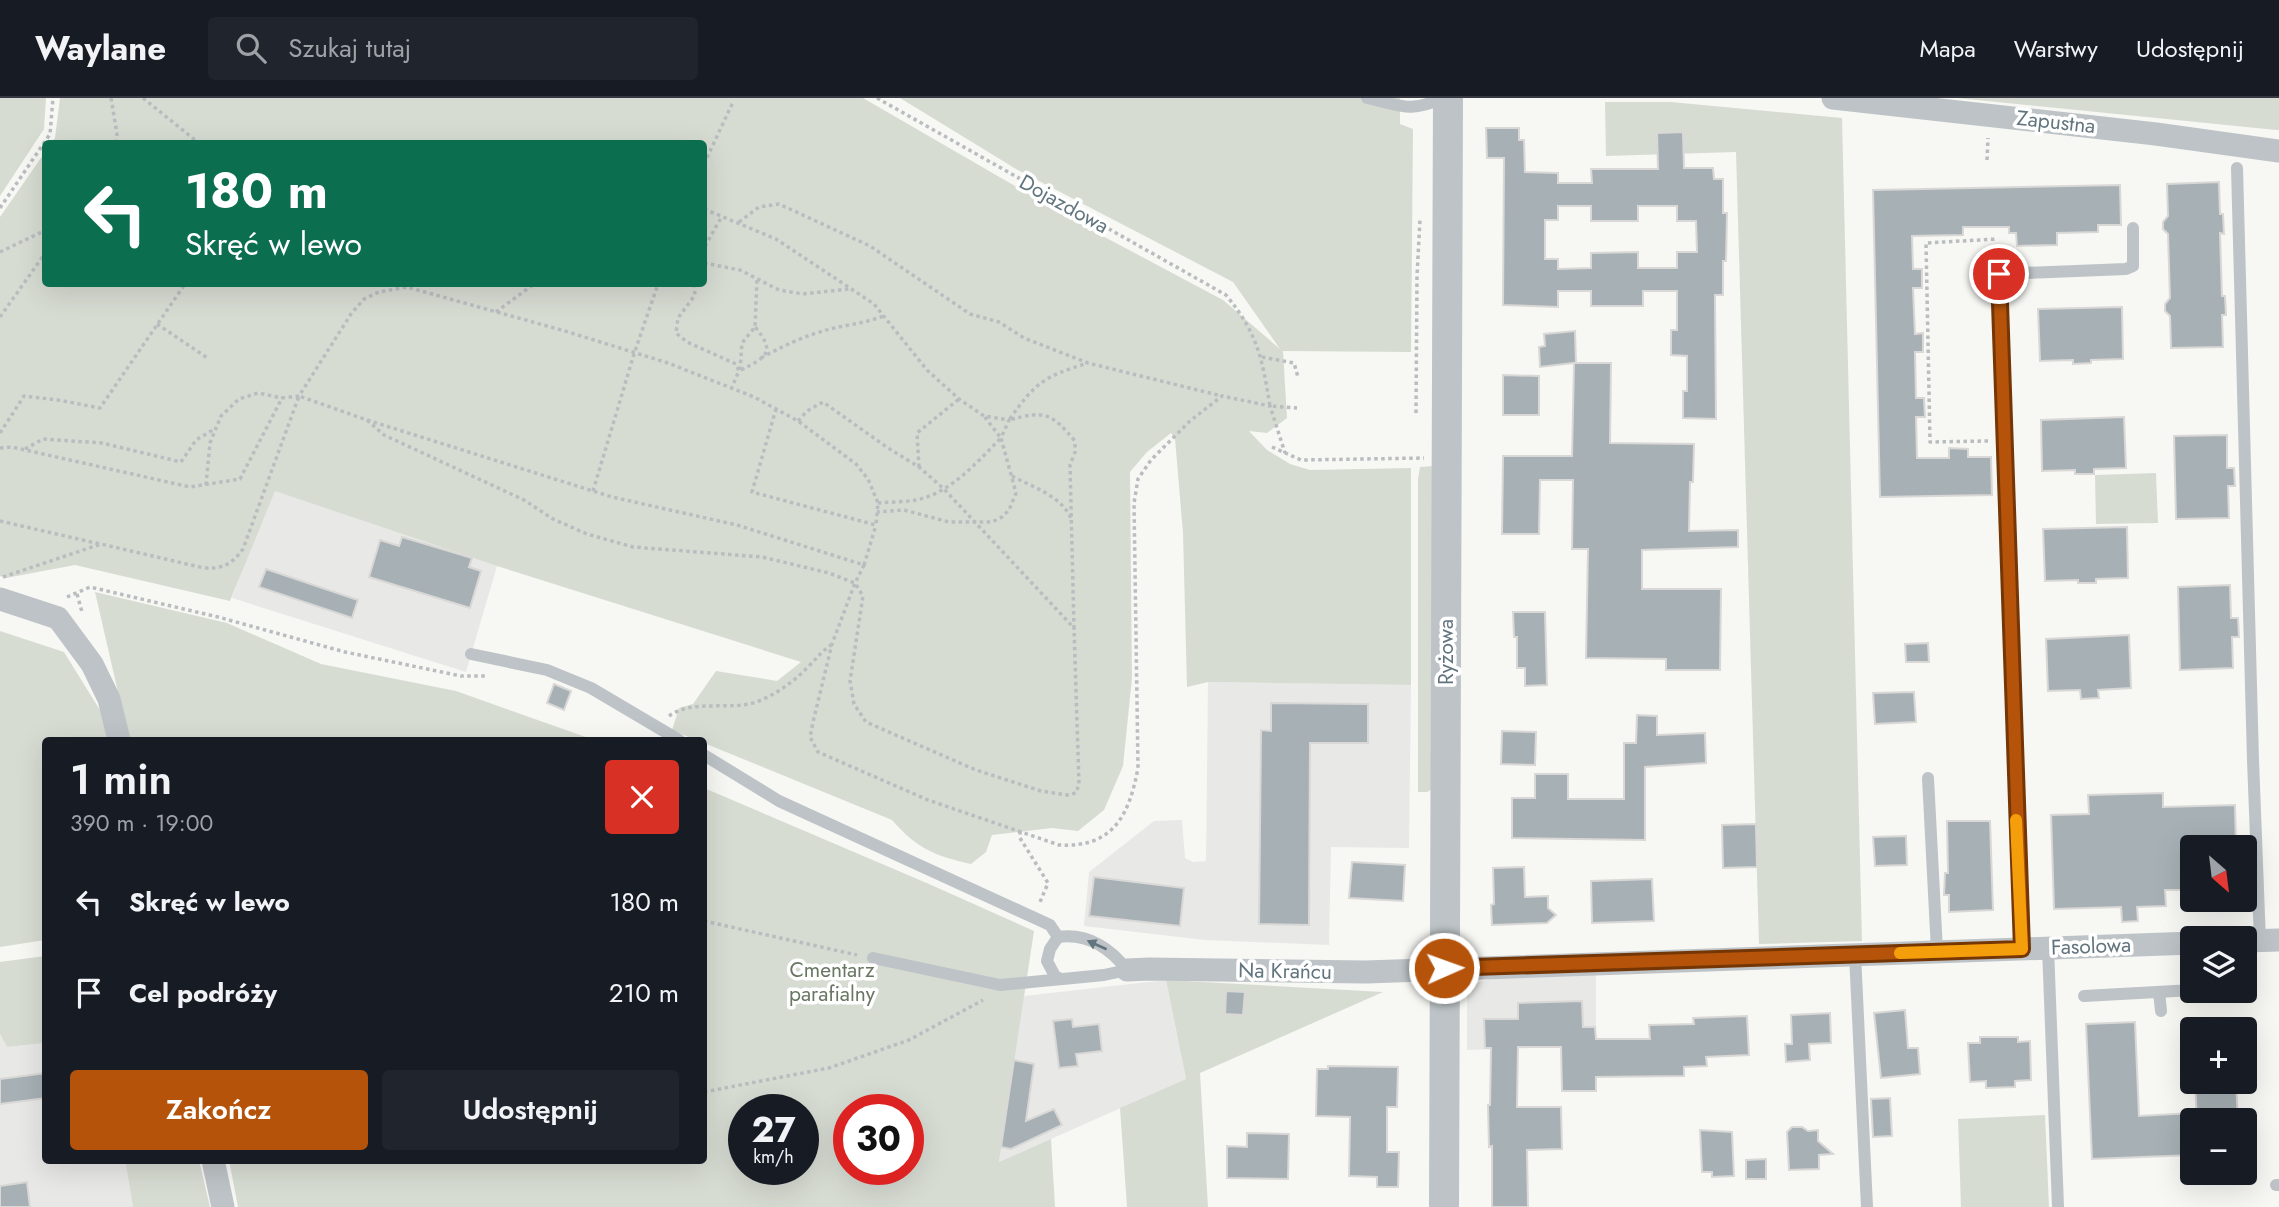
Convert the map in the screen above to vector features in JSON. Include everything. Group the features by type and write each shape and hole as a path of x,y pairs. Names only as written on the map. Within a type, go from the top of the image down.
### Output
{"street":[{"name":"Ryżowa","path":"1444,1207 1446,98"},
{"name":"Zapustna","path":"1833,98 2156,134 2279,151"},
{"path":"6,592 58,618 92,664 109,699 118,737"},
{"name":"Fasolowa","path":"1444,968 2180,943"},
{"name":"Na Krańcu","path":"1127,970 1366,972 1444,968"},
{"path":"214,1164 223,1207"}],"lane":[{"path":"1367,98 1399,107 1424,106 1446,98"},
{"path":"2237,167 2253,760 2261,941"},
{"path":"2022,949 1999,274 2126,269 2133,266 2133,228"},
{"path":"471,654 547,670 591,688 674,737"},
{"path":"707,757 779,800 1049,925 1058,937"},
{"path":"1928,778 1937,951"},
{"path":"1058,937 1070,935 1097,943 1109,950 1127,970"},
{"path":"1058,937 1047,961 1055,976 1061,979"},
{"path":"2048,948 2058,1207"},
{"path":"1855,954 1867,1207"},
{"name":"Na Krańcu","path":"873,958 1000,985 1127,970"},
{"path":"2084,996 2180,991"},
{"path":"2159,992 2161,1011"}],"path":[{"path":"46,140 50,134 52,98"},
{"path":"111,98 116,140"},
{"path":"143,98 195,140"},
{"name":"Dojazdowa","path":"877,98 1226,295 1245,318 1262,358 1270,406 1285,453"},
{"path":"707,158 733,102"},
{"path":"1987,160 1988,144"},
{"path":"0,208 42,146"},
{"path":"739,222 759,207 779,204 870,246 970,314 999,322 1024,338 1088,363 1222,396 1270,406 1297,408"},
{"path":"707,210 776,239 874,304 927,370 959,399 984,416 1001,438 1016,494 1009,510 992,522 949,522 904,510 877,512"},
{"path":"707,243 722,216"},
{"path":"1416,413 1421,217"},
{"path":"0,252 42,232"},
{"path":"1997,239 1926,243 1930,442 2004,441"},
{"path":"0,317 42,257"},
{"path":"707,263 740,270 779,290 803,294 850,289"},
{"path":"732,387 739,371 742,343 755,327 757,279"},
{"path":"0,433 24,396 100,408 183,287"},
{"path":"0,521 204,568 220,569 235,560 243,549 299,396 351,314 364,299 379,292 407,287 565,331 668,363 732,387 798,421 856,464 868,479 878,503 876,524 864,565 832,645 810,737 818,752 928,800 1059,845 1078,846 1100,840 1116,826 1127,807 1138,768 1134,503 1138,479 1159,450 1222,396"},
{"path":"496,312 530,287"},
{"path":"593,491 657,287"},
{"path":"694,287 695,295 678,318 676,332 687,342 727,358 736,364 739,371"},
{"path":"739,371 779,348 821,331 883,316"},
{"path":"157,324 209,359"},
{"path":"755,327 766,341 766,352 761,358"},
{"path":"1262,358 1294,363 1298,377"},
{"path":"878,503 918,500 944,489 1001,438 1009,420 1030,391 1054,373 1088,363"},
{"path":"206,485 210,443 221,416 239,399 258,393 282,398 299,396 612,497 737,525 864,565"},
{"path":"0,448 23,450 190,487 240,479 282,398"},
{"path":"919,467 917,433 959,399"},
{"path":"798,421 807,411 823,402 919,467 944,489 1074,628"},
{"path":"776,409 752,492 876,524"},
{"path":"367,420 384,435 524,500 553,519 587,534 633,547 762,557 829,573 855,583 863,596 850,681 854,704 866,722 976,770 1041,790 1067,795 1076,793 1079,784 1070,465 1075,452 1075,441 1056,419 1034,414 1009,420 984,416"},
{"path":"23,450 43,439 103,443 181,462 196,440 216,428"},
{"path":"1272,447 1301,460 1447,459"},
{"path":"1012,476 1056,498 1065,505 1072,519"},
{"path":"7,576 101,544"},
{"path":"0,580 6,592"},
{"path":"61,596 69,598 90,587 218,617 345,652 461,676 488,676 496,671 502,659"},
{"path":"77,594 82,611"},
{"path":"658,728 671,714 684,709 756,702 786,687 811,665 817,655 832,645"},
{"path":"1020,831 1020,838 1048,883"},
{"path":"707,922 873,958"},
{"path":"707,1090 829,1068 909,1040 993,994 1000,985"}],"shaded area":[{"path":"273,490 497,566 466,672 232,598"},
{"path":"1208,682 1411,685 1409,848 1331,847 1329,945 1205,940 1084,926 1089,872 1154,821 1182,820 1185,858 1193,862 1206,861"},
{"path":"1596,975 1596,1046 1467,1050 1469,986 1491,978"},
{"path":"1166,980 1186,1079 999,1162 1024,996"},
{"path":"0,1034 7,1047 42,1043 42,1164 126,1164 133,1207 0,1207"}],"green space":[{"path":"0,98 46,98 44,129 0,196"},
{"path":"60,98 863,98 1084,226 1223,300 1280,349 1233,282 1016,169 900,98 1400,98 1400,124 1413,129 1411,352 1283,351 1287,418 1267,433 1249,431 1267,450 1290,464 1310,470 1411,468 1411,685 1208,682 1187,687 1183,533 1175,439 1171,433 1147,452 1130,472 1132,678 1123,766 1104,810 1078,831 1052,828 992,835 986,852 971,864 927,850 909,838 892,820 707,744 707,737 689,737 672,730 679,708 693,704 716,671 777,681 801,662 497,566 275,491 230,601 75,565 6,578 0,576 0,217 42,156 42,287 707,287 707,140 53,140"},
{"path":"1957,98 2279,98 2279,130 2276,130"},
{"path":"1605,102 1671,102 1842,118 1862,941 1759,944 1736,152 1606,156"},
{"path":"1434,466 1431,790 1418,792 1418,479 1420,467"},
{"path":"2156,473 2158,523 2096,524 2095,475"},
{"path":"95,592 227,623 321,664 456,691 586,737 128,737"},
{"path":"0,631 64,652 103,715 107,737 42,737 42,940 0,947"},
{"name":"Cmentarz parafialny","path":"707,789 1034,931 999,1162 1051,1139 1055,1207 238,1207 230,1164 707,1164"},
{"path":"42,956 42,1043 7,1047 0,1034 0,962"},
{"path":"1166,980 1383,992 1200,1073 1208,1207 1127,1207 1120,1108 1186,1079"},
{"path":"2045,1115 2049,1207 1961,1207 1958,1119"},
{"path":"126,1164 200,1164 210,1207 133,1207"}],"building":[{"path":"1486,128 1519,128 1519,140 1524,140 1525,172 1558,173 1558,183 1592,183 1591,169 1658,169 1657,133 1683,132 1684,168 1713,168 1714,179 1723,179 1723,213 1727,213 1723,295 1715,295 1716,419 1683,418 1683,391 1687,391 1687,356 1671,355 1671,330 1677,330 1677,291 1643,291 1643,306 1591,306 1591,291 1558,291 1558,307 1503,305 1504,158 1487,158","holes":["1558,206 1591,206 1591,221 1638,221 1638,206 1677,206 1677,221 1696,221 1697,252 1677,252 1677,268 1638,268 1638,252 1591,253 1591,268 1558,269 1558,259 1545,259 1545,220 1558,220"]},
{"path":"2219,182 2224,234 2220,233 2222,296 2225,296 2226,315 2222,315 2223,347 2171,348 2170,316 2165,311 2165,304 2170,298 2168,234 2163,229 2163,222 2168,216 2167,184"},
{"path":"2120,185 2121,225 2098,225 2098,232 2057,233 2057,245 2017,246 2016,233 2009,233 2009,227 1963,227 1963,235 1912,236 1913,269 1922,269 1922,288 1913,288 1915,334 1923,333 1923,352 1915,352 1916,398 1924,398 1925,417 1916,417 1917,458 1949,458 1949,448 1968,449 1968,457 1991,457 1992,495 1880,497 1873,190"},
{"path":"2122,307 2123,359 2091,360 2091,363 2073,364 2073,360 2040,361 2038,309"},
{"path":"1575,331 1576,363 1611,363 1610,443 1694,444 1689,531 1738,530 1738,547 1642,550 1642,589 1721,589 1720,670 1666,670 1666,659 1586,658 1588,549 1572,549 1573,480 1540,480 1539,534 1502,534 1503,456 1572,456 1574,363 1540,367 1539,347 1545,346 1544,334"},
{"path":"1503,375 1539,376 1539,415 1503,415"},
{"path":"2124,417 2126,468 2094,469 2094,474 2075,474 2075,470 2042,471 2041,420"},
{"path":"2227,435 2227,468 2234,468 2235,486 2228,486 2229,518 2176,519 2174,436"},
{"path":"2127,527 2128,578 2096,579 2096,583 2078,583 2078,580 2045,581 2043,529"},
{"path":"402,537 472,558 469,567 481,571 470,608 369,577 380,540 399,546"},
{"path":"266,569 358,600 352,618 259,587"},
{"path":"2230,585 2231,618 2238,618 2239,637 2232,637 2233,668 2180,670 2178,587"},
{"path":"1513,612 1545,612 1547,685 1525,686 1525,668 1517,668 1517,637 1514,637"},
{"path":"2129,635 2131,688 2098,690 2099,698 2081,699 2080,690 2048,691 2046,639"},
{"path":"1928,643 1929,662 1906,662 1905,644"},
{"path":"554,684 571,691 564,710 547,703"},
{"path":"1914,692 1916,722 1875,724 1873,693"},
{"path":"1271,703 1368,704 1368,743 1310,743 1309,925 1259,924 1261,730 1271,731"},
{"path":"1637,715 1657,716 1657,735 1705,733 1706,763 1645,767 1645,840 1512,838 1512,798 1535,798 1535,774 1568,774 1568,799 1624,799 1624,743 1636,743"},
{"path":"1502,731 1536,732 1535,765 1501,764"},
{"path":"2163,793 2163,807 2235,805 2236,835 2180,835 2180,890 2165,890 2166,906 2137,907 2138,921 2122,922 2121,907 2054,909 2051,815 2089,814 2088,795"},
{"path":"1947,821 1990,821 1993,910 1949,912 1949,895 1944,895 1945,873 1948,873"},
{"path":"1756,824 1757,867 1723,868 1722,825"},
{"path":"1906,836 1907,865 1875,866 1873,837"},
{"path":"1352,862 1405,865 1403,901 1349,898"},
{"path":"1524,867 1525,897 1548,896 1548,908 1556,915 1547,923 1492,925 1493,868"},
{"path":"1094,877 1184,888 1180,926 1089,916"},
{"path":"1652,879 1654,921 1592,923 1591,881"},
{"path":"1226,991 1245,992 1243,1015 1225,1014"},
{"path":"1582,1001 1583,1027 1595,1027 1596,1039 1650,1039 1649,1025 1694,1024 1693,1018 1747,1016 1749,1055 1706,1057 1707,1066 1684,1067 1684,1076 1596,1077 1596,1091 1562,1091 1561,1047 1518,1047 1517,1107 1561,1107 1562,1149 1527,1150 1528,1207 1492,1207 1492,1146 1489,1147 1488,1105 1491,1048 1485,1048 1484,1019 1518,1019 1518,1003"},
{"path":"1905,1010 1908,1048 1918,1048 1920,1074 1881,1078 1874,1013"},
{"path":"1830,1013 1831,1043 1809,1044 1810,1060 1786,1062 1785,1044 1792,1044 1791,1015"},
{"path":"1072,1019 1073,1027 1099,1024 1102,1051 1076,1054 1078,1066 1059,1068 1053,1021"},
{"path":"2135,1022 2139,1116 2180,1114 2180,1156 2092,1159 2086,1024"},
{"path":"1980,1037 2018,1037 2018,1042 2030,1041 2031,1080 2015,1081 2015,1087 1986,1088 1986,1081 1970,1082 1968,1043 1980,1043"},
{"path":"1014,1060 1034,1064 1026,1121 1054,1109 1062,1125 1011,1149 1001,1147"},
{"path":"1328,1066 1398,1067 1397,1107 1387,1107 1387,1152 1399,1152 1398,1187 1377,1187 1377,1177 1349,1176 1350,1117 1316,1116 1317,1069 1328,1069"},
{"path":"42,1074 42,1099 0,1104 0,1079"},
{"path":"2196,1094 2237,1094 2237,1108 2196,1108"},
{"path":"1890,1098 1892,1136 1873,1137 1871,1099"},
{"path":"1792,1127 1802,1127 1808,1131 1818,1130 1818,1141 1833,1154 1819,1155 1819,1169 1789,1170 1787,1132"},
{"path":"1700,1130 1732,1132 1734,1176 1712,1177 1712,1172 1702,1172"},
{"path":"1247,1133 1289,1134 1288,1179 1227,1178 1227,1146 1247,1147"},
{"path":"1766,1159 1766,1179 1746,1179 1746,1160"},
{"path":"27,1182 30,1207 0,1207 0,1186"}],"slow traffic":[{"path":"1900,953 2022,949 2016,820"}],"route":[{"path":"1444,968 2022,949 1999,274"}]}
